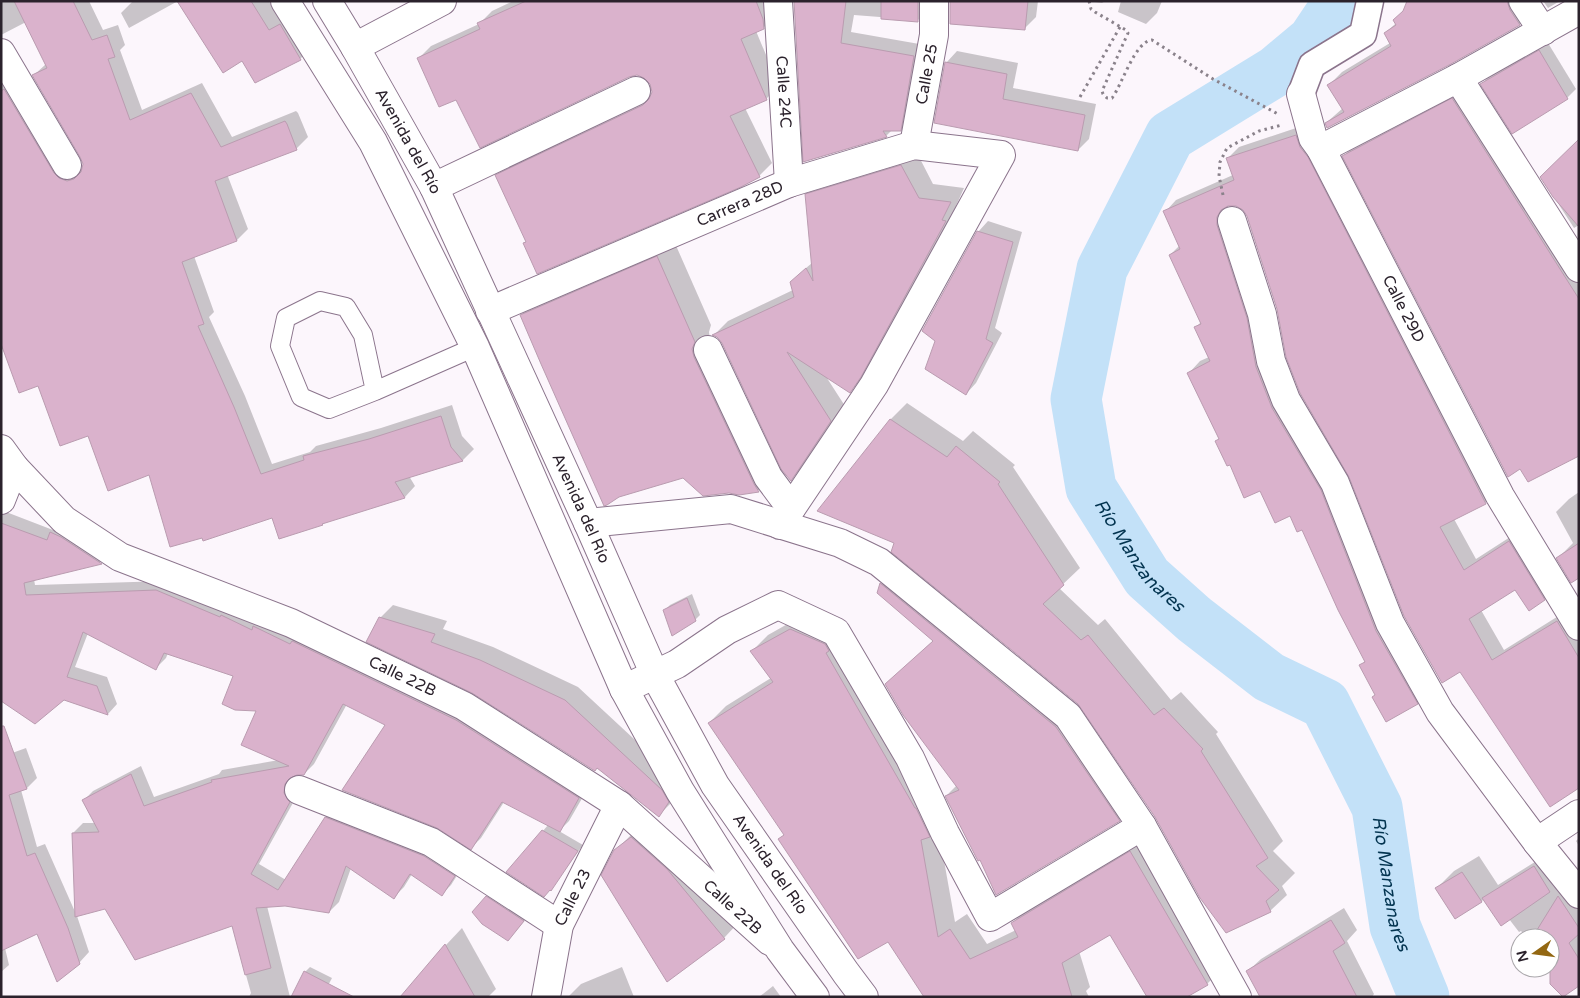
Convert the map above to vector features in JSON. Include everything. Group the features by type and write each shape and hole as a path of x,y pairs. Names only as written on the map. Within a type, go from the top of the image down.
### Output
{"street":[{"name":"Avenida del Río","path":"285,1 373,142 475,347 624,689 680,791 780,950 815,997"},
{"name":"Avenida del Río","path":"327,1 434,187 655,675 715,785 846,974 864,997"},
{"path":"355,47 442,1"},
{"name":"Calle 24C","path":"778,1 789,183"},
{"name":"Calle 25","path":"914,145 934,34 934,1"},
{"name":"Calle 29D","path":"1370,1 1362,34 1312,65 1301,94 1313,138 1321,149 1500,496 1579,626"},
{"path":"1523,1 1543,31"},
{"path":"1321,149 1458,78 1579,10"},
{"path":"1,53 67,165"},
{"path":"1458,78 1579,268"},
{"path":"434,187 636,91"},
{"name":"Carrera 28D","path":"490,312 789,183 914,145 1001,155 874,385 786,516"},
{"path":"1232,221 1262,314 1271,361 1283,392 1335,482 1390,622 1440,712 1537,842 1579,894"},
{"path":"708,350 786,516"},
{"path":"1,500 8,458"},
{"name":"Calle 22B","path":"8,458 64,520 120,557 291,623 464,706 619,806 780,950"},
{"path":"588,524 731,509 786,516 879,562 1068,716 1142,826 1237,997"},
{"path":"624,689 677,664 727,630 778,605 836,632 910,758 946,833 990,917 1142,826"},
{"path":"299,790 431,842 559,925"},
{"name":"Calle 23","path":"546,997 559,925 619,806"},
{"path":"1537,842 1579,814"}],"lane":[{"path":"375,391 363,335 346,308 320,302 286,318 280,346 301,397 329,409 375,391 475,347"}],"path":[{"path":"1089,1 1091,9 1128,33 1102,91 1107,98 1110,99 1113,96 1135,56 1147,41 1152,40 1213,79 1259,104"},
{"path":"1080,97 1120,27"},
{"path":"1232,221 1219,176 1220,162 1227,148 1259,132 1286,124"}],"building":[{"path":"14,1 73,1 92,40 107,35 115,57 108,59 130,120 191,93 221,147 285,121 287,124 297,150 215,181 237,241 182,262 204,324 198,326 261,474 304,460 303,456 369,439 441,416 451,447 463,461 395,482 405,498 279,539 272,518 203,541 202,538 170,547 149,475 108,491 88,436 60,446 38,386 19,393 1,344 1,91 4,89 54,173 59,178 67,181 74,179 81,172 83,164 32,75 47,68"},
{"path":"177,1 251,1 269,30 280,24 301,60 255,83 242,61 223,73"},
{"path":"526,1 756,1 763,19 764,29 741,39 767,100 730,116 760,177 741,187 537,274 523,243 526,242 495,175 643,105 649,99 652,92 650,84 644,78 637,75 629,77 480,148 456,100 439,107 417,58 480,29 477,23"},
{"path":"794,1 846,1 841,43 914,56 901,131 883,131 887,137 803,162"},
{"path":"881,1 918,1 918,22 881,19"},
{"path":"950,1 1028,1 1025,30 950,24"},
{"path":"1407,1 1507,1 1510,10 1520,25 1451,64 1327,128 1325,123 1344,112 1327,85 1391,46 1384,33 1396,25 1393,20 1403,11"},
{"path":"1539,50 1568,99 1512,134 1480,84"},
{"path":"945,62 1007,74 1003,99 1085,115 1078,151 934,123"},
{"path":"1452,98 1579,299 1579,456 1528,482 1520,469 1508,477 1342,156"},
{"path":"1296,135 1300,147 1308,157 1486,504 1440,527 1464,570 1509,541 1545,600 1529,611 1515,590 1469,619 1492,660 1557,621 1579,658 1579,788 1550,807 1460,672 1442,683 1404,616 1349,477 1300,393 1286,357 1277,309 1247,216 1243,210 1236,206 1228,206 1221,210 1217,217 1217,225 1247,318 1256,367 1272,408 1321,490 1376,631 1418,704 1386,722 1372,697 1375,695 1359,665 1365,662 1338,610 1302,530 1297,532 1290,516 1275,523 1260,491 1244,498 1230,465 1227,466 1215,441 1219,439 1187,373 1210,361 1194,327 1201,324 1169,255 1180,249 1163,211 1234,180 1226,158"},
{"path":"1579,139 1579,227 1553,197 1540,177"},
{"path":"901,165 919,198 951,202 942,220 946,221 861,377 850,393 787,352 831,421 791,481 781,469 722,343 717,337 712,335 794,297 790,282 806,268 813,281 805,194"},
{"path":"977,231 1013,242 986,339 993,343 966,395 925,369 935,341 922,331"},
{"path":"657,256 695,342 692,349 694,357 759,492 739,495 729,493 703,496 683,478 619,497 604,506 541,364 520,315"},
{"path":"890,419 947,457 956,446 1000,482 998,484 1064,585 1043,604 1081,640 1088,635 1154,715 1164,708 1203,749 1201,751 1268,858 1256,866 1279,890 1266,901 1271,912 1226,933 1200,898 1155,817 1078,704 891,552 894,543 817,511"},
{"path":"1,523 47,540 50,532 61,537 102,564 24,583 26,595 156,590 220,617 221,615 252,630 253,626 290,644 292,641 456,720 579,798 560,832 502,802 471,850 437,828 342,790 385,725 343,704 304,775 290,778 285,784 284,793 290,802 251,874 278,890 325,817 424,856 455,876 442,896 410,874 394,899 346,866 329,913 285,906 256,908 271,968 245,975 232,926 135,960 105,909 75,917 72,833 99,832 82,800 131,774 144,806 212,782 211,780 289,766 241,745 256,711 235,710 222,704 233,676 164,653 156,670 83,632 67,677 97,686 108,715 64,700 35,724 1,701"},
{"path":"1579,543 1579,578 1571,583 1556,558"},
{"path":"880,583 1056,727 1120,821 996,895 980,860 978,861 945,796 959,790 903,715 885,684 933,641 877,593"},
{"path":"687,598 696,621 672,636 663,610"},
{"path":"379,617 435,634 431,642 480,660 565,700 662,790 669,802 659,817 597,768 595,771 472,693 366,642"},
{"path":"790,629 825,644 829,651 826,653 916,808 930,837 921,840 938,937 950,929 970,959 1018,937 1011,923 1130,851 1208,985 1187,997 1147,997 1110,935 1062,963 1072,997 924,997 888,942 858,959 778,839 784,835 708,723 773,682 750,651"},
{"path":"1,726 4,726 27,789 9,795 27,856 35,853 68,928 80,964 57,982 37,934 1,951"},
{"path":"542,830 578,851 551,891 544,897 506,872"},
{"path":"631,837 667,869 725,939 667,982 601,875 614,850"},
{"path":"1534,866 1550,892 1501,926 1482,898"},
{"path":"1462,872 1482,902 1455,919 1435,888"},
{"path":"486,896 524,921 508,941 482,924 472,912"},
{"path":"1558,896 1579,928 1579,934 1569,943 1579,959 1579,986 1563,997 1550,984 1550,978 1560,978 1560,928 1538,928"},
{"path":"1331,920 1345,943 1333,951 1357,997 1260,997 1246,971"},
{"path":"445,944 475,997 400,997"},
{"path":"304,971 354,997 291,997"}],"waterway":[{"name":"Río Manzanares","path":"1336,1 1335,7 1313,40 1276,71 1170,136 1102,269 1076,399 1091,488 1147,577 1194,619 1269,677 1325,704 1377,807 1395,926 1424,997"}]}
